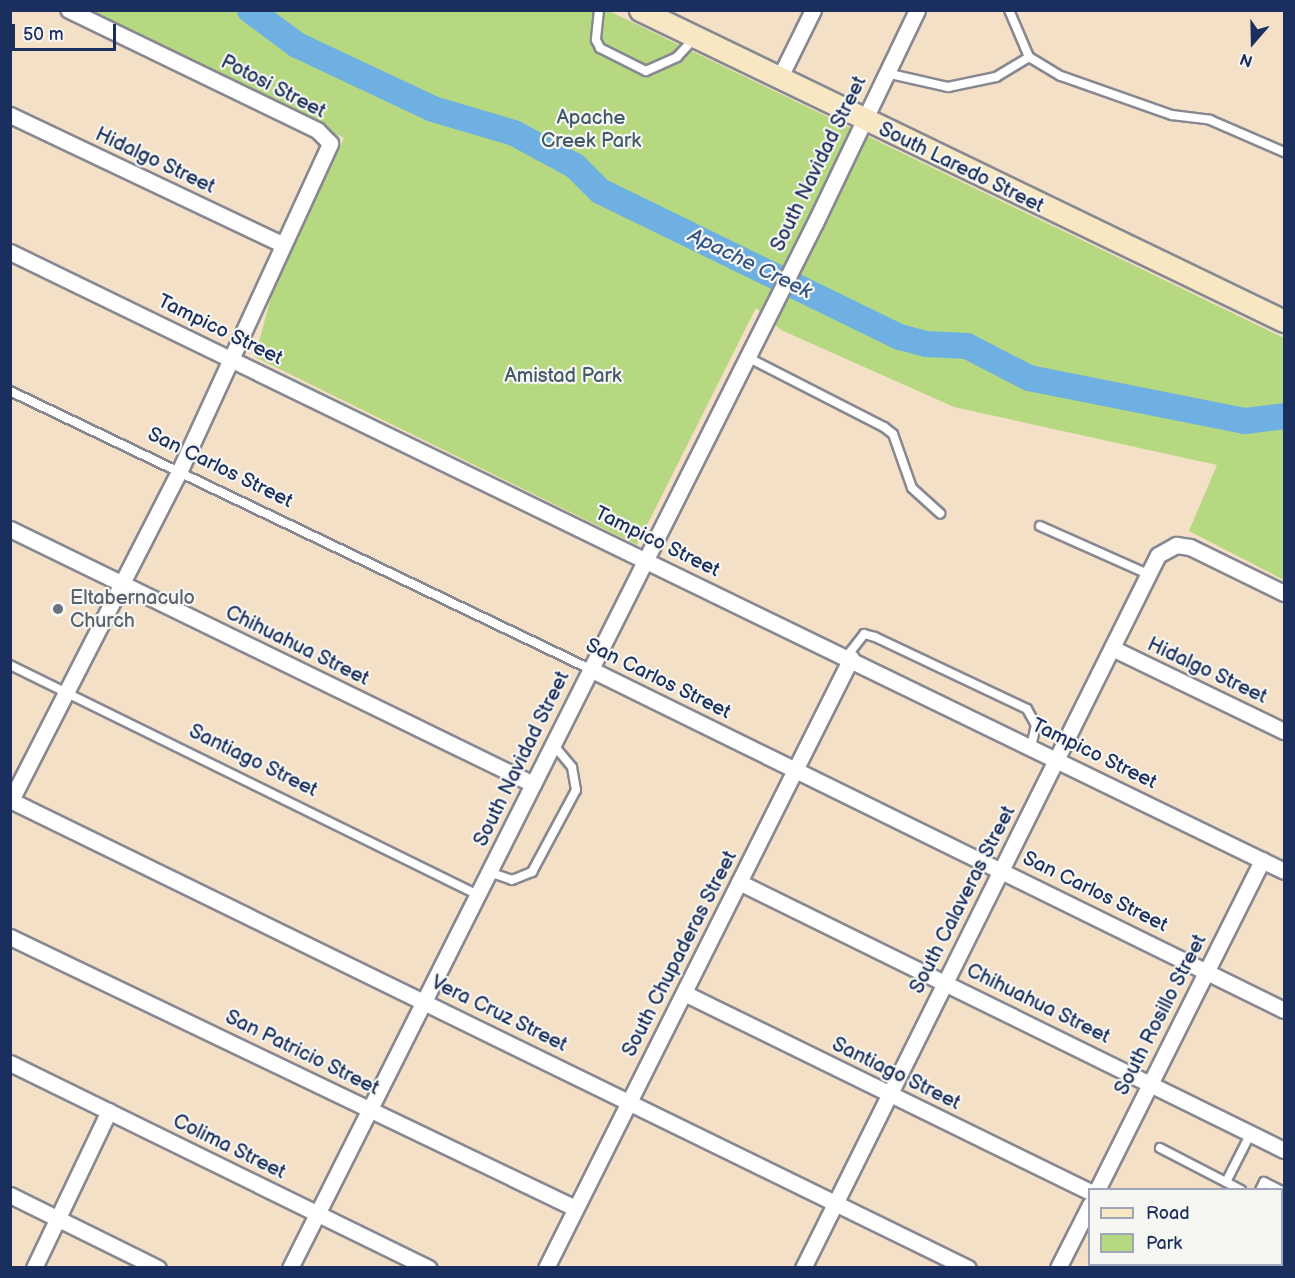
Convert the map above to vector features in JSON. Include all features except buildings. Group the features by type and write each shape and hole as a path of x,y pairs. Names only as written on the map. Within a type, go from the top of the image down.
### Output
{"main road":[{"name":"South Laredo Street","path":"640,10 865,122 1284,321"}],"street":[{"name":"Potosi Street","path":"69,10 328,139 328,148 282,244"},
{"path":"779,79 813,10"},
{"name":"South Navidad Street","path":"290,1268 644,559 815,224 917,10"},
{"name":"Hidalgo Street","path":"10,115 282,244"},
{"path":"11,801 124,584 179,472 233,360 256,297 282,244"},
{"name":"Tampico Street","path":"10,252 849,657 1284,871"},
{"name":"Chihuahua Street","path":"10,529 533,784"},
{"name":"South Calaveras Street","path":"803,1268 1148,574 1162,552 1176,545 1190,547 1284,593"},
{"name":"Hidalgo Street","path":"1112,648 1284,731"},
{"name":"South Chupaderas Street","path":"546,1268 795,770 849,657"},
{"name":"San Carlos Street","path":"590,669 1284,1010"},
{"name":"Vera Cruz Street","path":"11,801 423,1000 968,1268"},
{"name":"South Rosillo Street","path":"1098,1188 1262,860"},
{"name":"Chihuahua Street","path":"739,882 1151,1082 1284,1150"},
{"name":"San Patricio Street","path":"10,937 575,1208"},
{"name":"Santiago Street","path":"684,993 1088,1192"},
{"name":"Colima Street","path":"10,1063 429,1268"},
{"path":"34,1268 109,1111"},
{"path":"10,1195 158,1268"},
{"path":"1058,1268 1088,1207"}],"lane":[{"path":"599,10 596,40 600,48 646,71 677,57 695,38"},
{"path":"1009,10 1029,57 1061,76 1173,115 1210,120 1284,152"},
{"path":"886,73 948,87 996,77 1029,57"},
{"path":"747,357 884,427 893,434 912,488 940,513"},
{"name":"San Carlos Street","path":"10,391 590,669"},
{"path":"1040,526 1148,574"},
{"path":"849,657 864,634 875,637 1027,709 1036,725 1031,747"},
{"name":"Santiago Street","path":"10,665 478,895"},
{"path":"489,872 512,880 531,872 576,790 572,767 553,744"},
{"path":"1226,1182 1251,1133"},
{"path":"1160,1148 1237,1188"},
{"path":"1261,1188 1264,1182 1278,1188"}],"green space":[{"name":"Apache Creek Park","path":"83,11 609,11 1284,338 1284,580 1189,531 1217,465 954,407 781,330 756,308 637,545 255,357 274,286 344,138"}],"waterway":[{"name":"Apache Creek","path":"250,10 297,45 433,109 514,133 575,166 600,191 900,337 926,344 967,346 1029,378 1245,421 1284,416"}],"place":[{"name":"Eltabernaculo Church","path":"58,609"}],"park label":[{"name":"Amistad Park","path":"563,376"}]}
